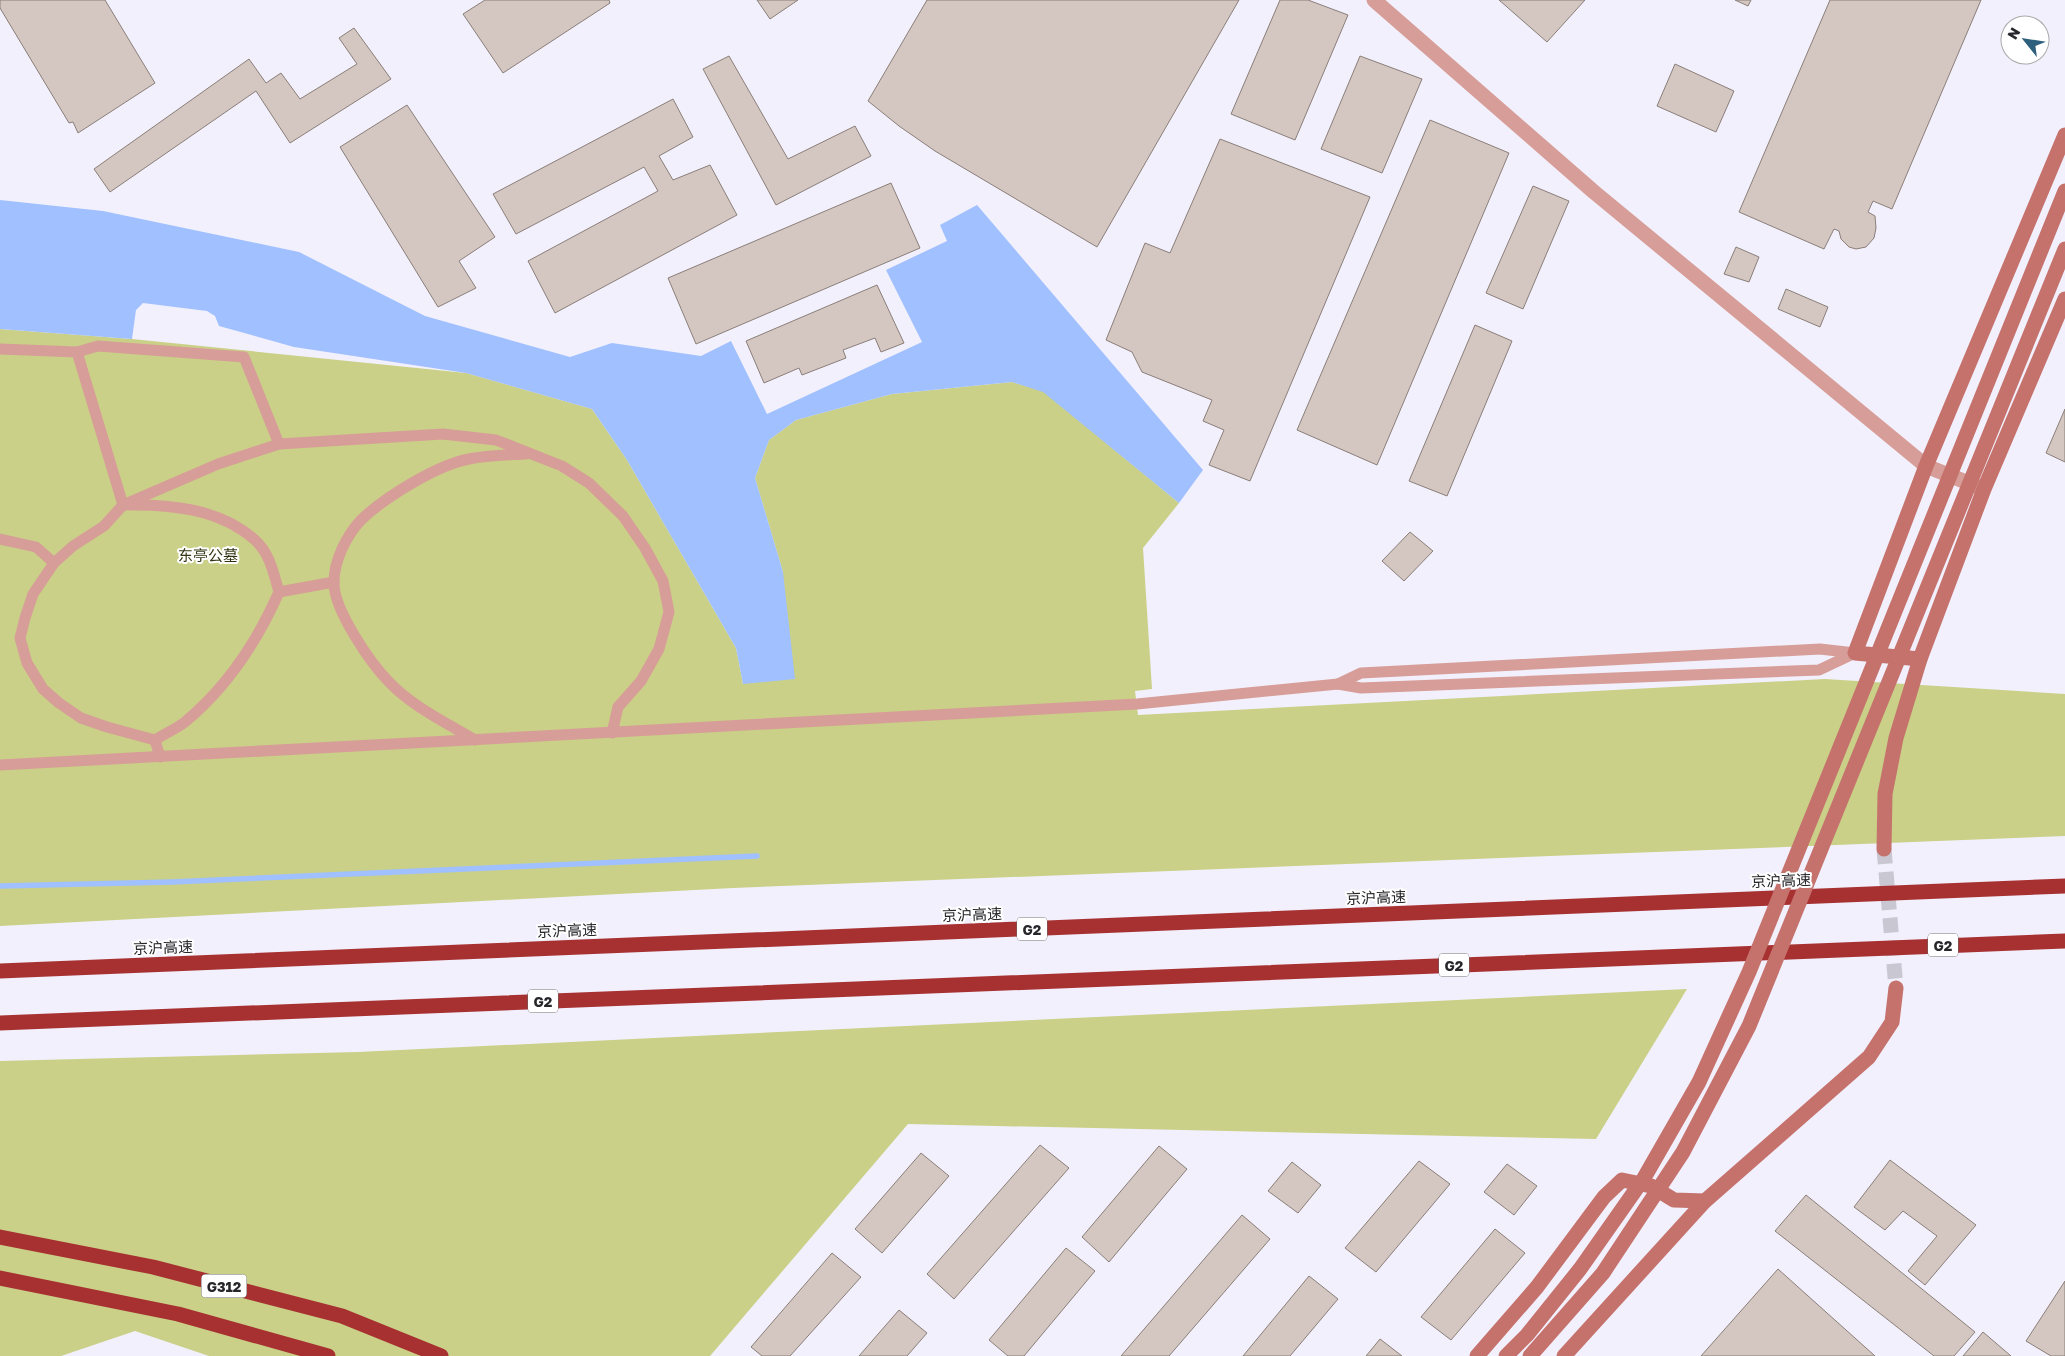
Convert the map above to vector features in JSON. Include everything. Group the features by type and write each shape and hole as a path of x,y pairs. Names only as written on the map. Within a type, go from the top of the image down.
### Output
{"highway":[{"name":"京沪高速","path":"0,971 2065,886"},
{"name":"G2","path":"0,1023 2065,940"},
{"name":"G312","path":"0,1237 153,1268 342,1316 441,1356"},
{"name":"G312","path":"0,1278 178,1314 328,1356"}],"main road":[{"path":"1920,659 1855,653 1926,466 2065,134"},
{"path":"1506,1356 1527,1335 1580,1269 1644,1178 1699,1082 1749,972 2065,191"},
{"path":"1530,1356 1603,1273 1684,1152 1749,1026 1822,841 2065,249"},
{"path":"1884,849 1885,794 1890,766 1896,738 1920,659 1984,489 2065,300"},
{"path":"1564,1356 1706,1201 1869,1057 1892,1022 1896,988"},
{"path":"1477,1356 1537,1287 1604,1197 1622,1180 1651,1186 1674,1200 1706,1201"}],"street":[{"path":"1374,0 1594,192 1926,466 1984,489"}],"lane":[{"path":"0,349 78,352 98,346 244,357 279,444"},
{"path":"78,352 123,505"},
{"path":"123,505 159,504 190,508 228,523 256,540 271,564 279,592 266,623 244,660 214,694 184,723 155,740 80,718 59,703 43,689 27,663 20,638 33,594 54,563 73,546 104,526 123,505 218,464 279,444 443,434 496,440 562,466 589,483 622,516 646,548 664,581 669,612 659,649 641,681 618,707 612,732"},
{"path":"475,740 412,702 391,684 372,662 352,630 337,601 334,582 341,549 361,521 396,493 432,472 468,459 530,453"},
{"path":"0,538 36,547 54,563"},
{"path":"279,592 334,582"},
{"path":"1338,684 1361,674 1820,649 1855,653"},
{"path":"0,765 1136,704 1338,684 1361,688 1819,670 1855,653"},
{"path":"155,740 160,757"}],"green space":[{"name":"东亭公墓","path":"0,329 132,339 466,373 592,409 627,460 736,648 743,684 783,572 755,478 769,440 796,420 892,394 1012,382 1043,391 1179,503 1143,548 1152,689 1135,691 1138,715 1825,679 2065,694 2065,836 733,888 0,926"},
{"path":"1687,989 1596,1139 908,1124 710,1356 209,1356 135,1331 61,1356 0,1356 0,1061 358,1052"}],"water":[{"path":"0,200 103,211 299,252 425,316 570,357 612,343 701,356 731,341 767,414 922,342 886,270 947,241 940,225 977,205 1203,470 1179,503 1043,392 1012,382 892,394 796,420 769,440 755,478 783,572 795,679 743,684 736,648 627,460 592,409 466,373 294,347 219,326 215,316 207,311 143,303 136,310 132,339 0,329"}],"building":[{"path":"0,0 105,0 155,83 78,133 73,122 69,123 0,8"},
{"path":"485,0 609,0 610,3 503,73 463,14"},
{"path":"757,0 798,0 770,19"},
{"path":"927,0 1239,0 1097,247 935,151 868,101"},
{"path":"1280,0 1308,0 1348,15 1295,140 1231,114"},
{"path":"1499,0 1585,0 1547,42"},
{"path":"1735,0 1751,0 1748,6"},
{"path":"1830,0 1981,0 1892,209 1873,201 1868,212 1875,216 1876,228 1874,238 1866,247 1856,249 1849,247 1841,239 1839,231 1834,229 1824,249 1739,212"},
{"path":"354,28 391,79 290,143 256,91 110,192 94,169 249,59 266,83 281,73 300,99 357,64 339,38"},
{"path":"729,56 788,159 855,126 871,156 776,205 703,69"},
{"path":"1360,56 1422,79 1382,173 1321,149"},
{"path":"1675,64 1734,91 1716,132 1657,106"},
{"path":"673,99 693,137 659,156 673,180 710,165 737,215 555,313 528,261 658,191 644,167 516,234 493,194"},
{"path":"407,105 495,237 459,261 476,288 438,307 340,147"},
{"path":"1430,120 1509,153 1377,465 1297,430"},
{"path":"1220,139 1370,197 1250,481 1209,465 1224,430 1203,421 1212,400 1142,372 1132,352 1106,340 1145,243 1170,253"},
{"path":"891,183 920,248 696,344 668,278"},
{"path":"1533,186 1569,201 1523,309 1486,293"},
{"path":"1736,247 1759,257 1749,282 1724,274"},
{"path":"877,285 904,343 881,352 875,338 843,350 846,358 802,375 799,368 764,383 746,341"},
{"path":"1786,289 1828,307 1820,327 1778,309"},
{"path":"1475,325 1512,341 1447,496 1409,481"},
{"path":"2065,409 2065,462 2046,453"},
{"path":"1410,532 1433,551 1404,581 1382,561"},
{"path":"1040,1145 1069,1168 954,1299 927,1274"},
{"path":"1159,1146 1187,1169 1109,1262 1082,1237"},
{"path":"921,1153 949,1176 882,1253 855,1229"},
{"path":"1890,1160 1976,1225 1925,1285 1908,1271 1937,1236 1903,1211 1885,1230 1854,1207"},
{"path":"1419,1161 1450,1184 1376,1272 1345,1248"},
{"path":"1292,1162 1321,1185 1298,1213 1268,1191"},
{"path":"1507,1164 1537,1186 1514,1215 1484,1192"},
{"path":"1806,1195 1975,1332 1954,1356 1934,1356 1775,1231"},
{"path":"1242,1215 1270,1239 1169,1356 1121,1356"},
{"path":"1495,1229 1525,1253 1451,1340 1421,1317"},
{"path":"1066,1248 1095,1271 1024,1356 1008,1356 989,1340"},
{"path":"832,1253 861,1277 790,1356 762,1356 751,1347"},
{"path":"1778,1269 1875,1356 1701,1356"},
{"path":"1309,1276 1338,1299 1290,1356 1243,1356"},
{"path":"2065,1281 2065,1356 2051,1356 2026,1341"},
{"path":"899,1310 927,1333 907,1356 859,1356"},
{"path":"1983,1332 2011,1356 1963,1356"},
{"path":"1380,1339 1402,1356 1366,1356"}],"waterway":[{"path":"0,886 172,882 757,856"}],"tunnel":[{"path":"1884,849 1896,988"}]}
